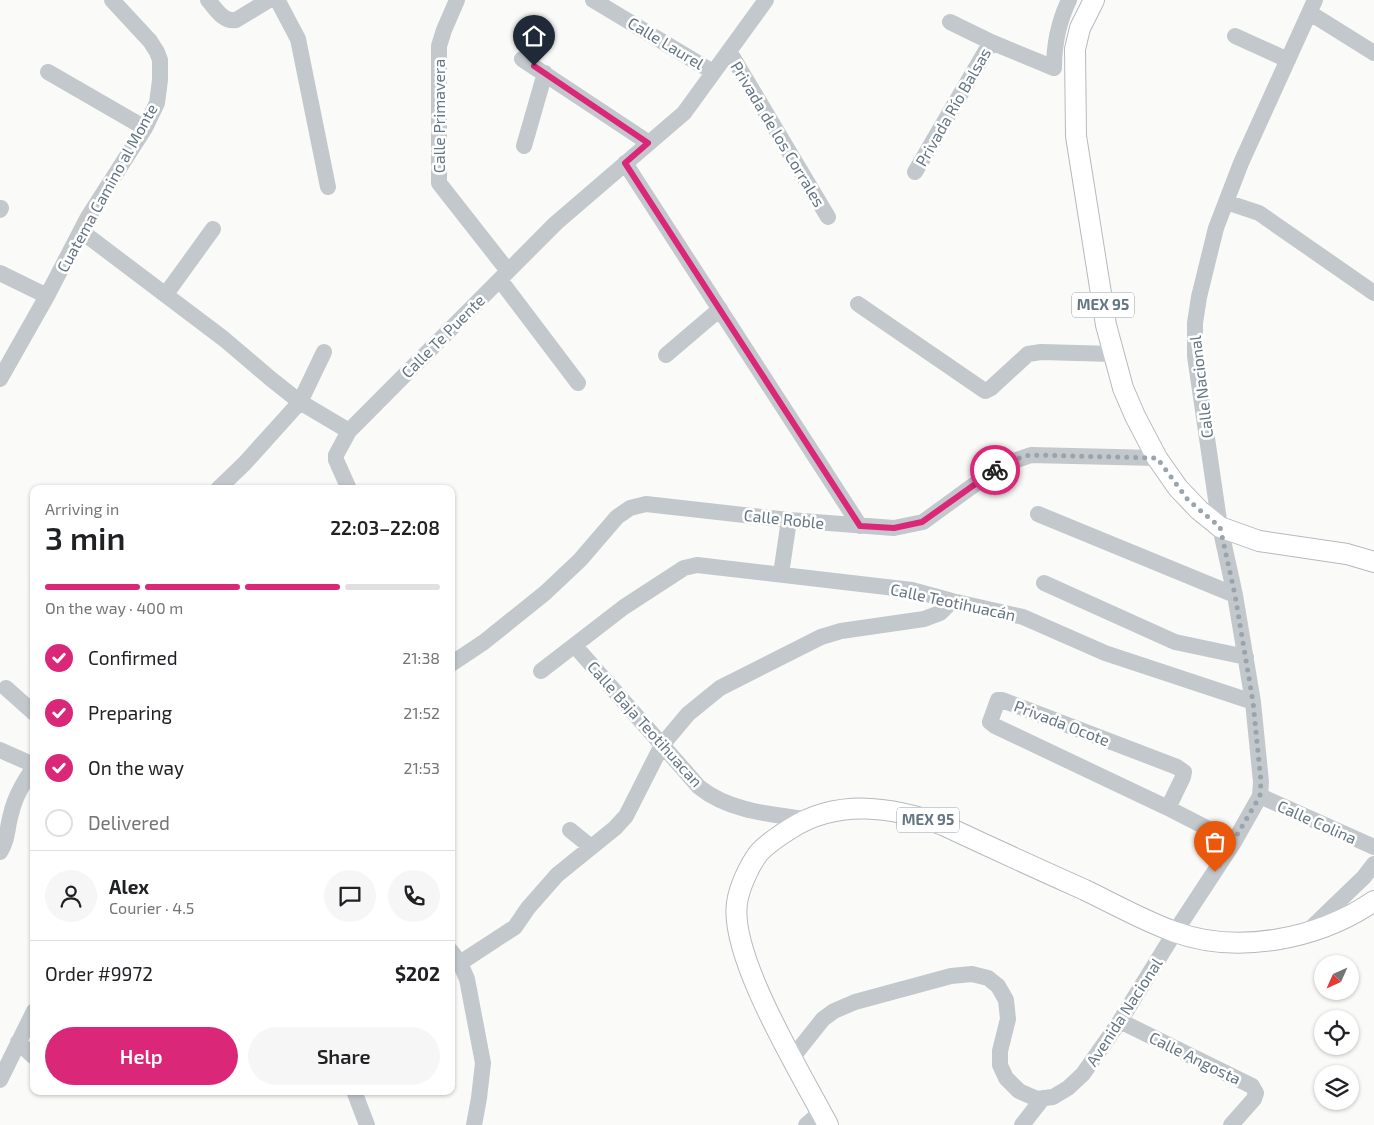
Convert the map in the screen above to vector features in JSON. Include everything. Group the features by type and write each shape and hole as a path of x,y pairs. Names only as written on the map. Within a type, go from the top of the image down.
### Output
{"main road":[{"name":"MEX 95","path":"1094,0 1080,28 1075,49 1076,136 1106,325 1123,388 1134,416 1157,458 1188,500 1220,527 1260,541 1347,554 1374,562"},
{"name":"MEX 95","path":"825,1118 792,1058 757,987 744,952 737,923 737,904 742,883 758,854 777,837 805,819 826,814 877,808 914,815 943,825 1175,932 1227,943 1279,939 1305,934 1330,926 1354,915 1374,901"}],"street":[{"name":"Cuatema Camino al Monte","path":"0,378 47,296 88,217 145,128 157,103 160,60 157,52 112,0"},
{"path":"208,0 224,18 230,21 236,20 269,0"},
{"path":"275,0 279,3 298,39 328,187"},
{"name":"Calle Primavera","path":"457,0 439,46 439,183 578,383"},
{"name":"Calle Laurel","path":"593,0 713,72"},
{"name":"Calle Te Puente","path":"347,485 336,460 336,455 349,431 556,223 684,113 766,0"},
{"path":"950,22 991,42 1054,68 1056,37 1069,0"},
{"path":"1313,6 1374,53"},
{"name":"Calle Nacional","path":"1253,702 1235,595 1220,527 1194,339 1199,297 1216,228 1241,163 1313,6"},
{"path":"1235,36 1288,60"},
{"name":"Privada Río Balsas","path":"915,172 991,42"},
{"name":"Privada de los Corrales","path":"729,51 828,217"},
{"path":"522,59 648,143"},
{"path":"48,72 145,128"},
{"path":"524,146 545,73"},
{"path":"625,163 860,526"},
{"path":"1226,202 1259,214 1374,293"},
{"path":"166,294 213,229"},
{"path":"82,231 224,339 271,380 300,402 349,431"},
{"path":"0,273 47,296"},
{"path":"858,304 985,390 991,388 1028,354 1041,352 1114,354"},
{"path":"666,356 720,309"},
{"path":"222,485 245,463 300,402 324,352"},
{"name":"Calle Roble","path":"455,661 484,642 545,593 580,560 617,517 630,508 646,504 789,520 894,528 922,522 1000,466 1030,455 1157,458"},
{"path":"1038,514 1235,595"},
{"path":"781,574 789,520"},
{"name":"Calle Teotihuacán","path":"541,671 624,607 684,568 697,564 912,590 1023,617 1105,653 1253,702"},
{"path":"1044,583 1175,642 1246,657"},
{"path":"474,1125 479,1098 482,1063 467,980 456,957 515,928 528,908 557,876 616,828 626,816 662,745 688,714 720,688 821,637 841,631 924,619 940,613 952,601"},
{"name":"Calle Baja Teotihuacan","path":"575,646 698,787 726,804 757,812 805,819"},
{"path":"6,688 30,709"},
{"name":"Privada Ocote","path":"1168,808 1183,777 1184,772 1177,767 1002,700 998,700 996,703 990,722 995,726 1168,808 1234,842"},
{"name":"Avenida Nacional","path":"1043,1098 1053,1097 1068,1088 1083,1074 1120,1021 1234,842 1260,796 1261,782 1253,702"},
{"path":"0,750 30,764"},
{"path":"0,852 5,845 10,814 21,786 30,772"},
{"name":"Calle Colina","path":"1260,796 1374,847"},
{"path":"570,830 591,847"},
{"path":"1305,934 1364,877 1374,864"},
{"path":"792,1058 823,1019 834,1011 855,1002 951,976 972,974 988,978 998,986 1006,1000 1008,1019 1000,1065 1006,1078 1018,1091 1037,1099 1043,1098"},
{"path":"0,1080 30,1019"},
{"name":"Calle Angosta","path":"1120,1021 1252,1086 1256,1093 1254,1099 1234,1121"},
{"path":"18,1042 30,1054"},
{"path":"356,1095 367,1125"},
{"path":"1022,1125 1043,1098"},
{"path":"806,1125 825,1118"},
{"path":"1234,1121 1252,1125"}],"way so far":[{"path":"995,470 1016,459 1030,455 1157,458 1188,500 1220,527 1246,657 1253,702 1261,782 1260,796 1254,808 1215,872"}],"route":[{"path":"534,66 648,143 625,163 860,526 894,528 922,522 995,470"}]}
